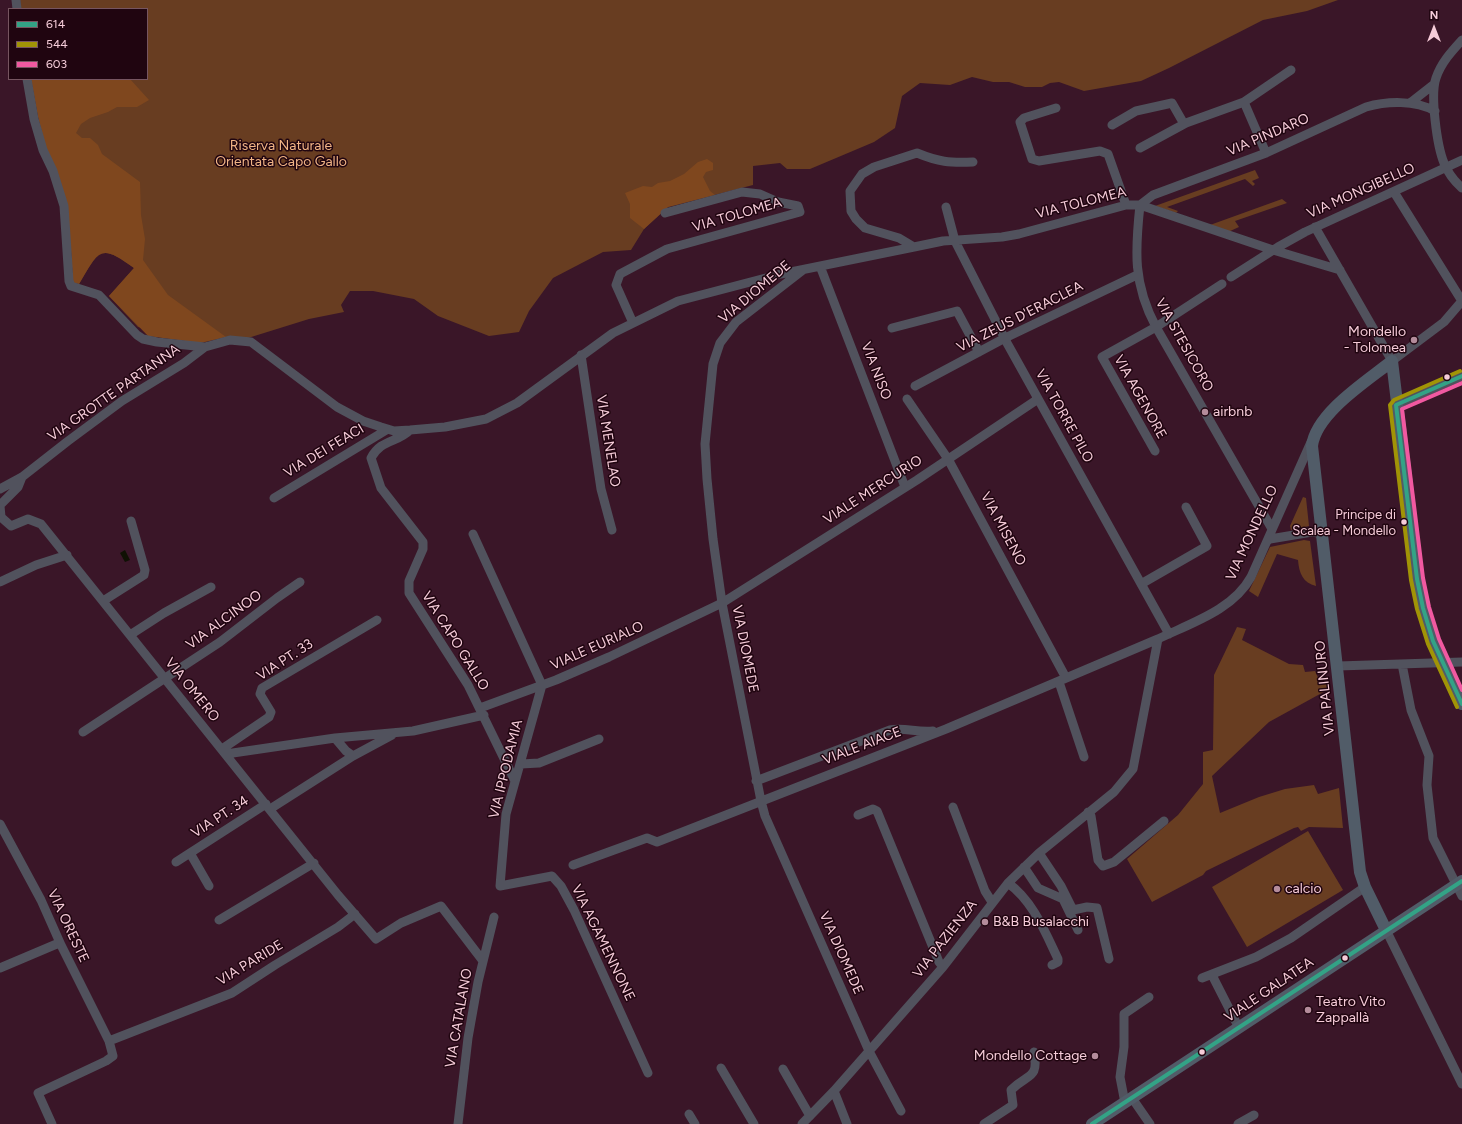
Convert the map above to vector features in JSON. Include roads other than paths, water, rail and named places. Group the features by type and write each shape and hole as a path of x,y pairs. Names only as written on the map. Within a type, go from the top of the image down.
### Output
{"main road":[{"path":"1392,361 1396,406 1420,593 1427,624 1442,663 1462,704"},
{"name":"VIA MONDELLO","path":"1313,438 1318,427 1332,411 1392,361"},
{"name":"VIA PALINURO","path":"1313,438 1313,456 1321,535 1338,666 1360,872 1365,887 1386,930"},
{"name":"VIALE GALATEA","path":"1092,1124 1459,882"}],"street":[{"path":"1462,40 1441,65 1433,85 1439,147 1446,168 1453,180 1462,188"},
{"path":"1140,148 1184,124 1244,102 1291,70"},
{"path":"27,80 34,119 43,150 53,171 64,206 68,278 71,286 99,295 143,339 205,347"},
{"path":"1410,103 1433,85"},
{"path":"1244,102 1266,152"},
{"path":"1112,125 1136,111 1172,103 1184,124"},
{"name":"VIA PINDARO","path":"1140,205 1153,195 1266,152 1366,107 1376,104 1410,103 1435,112"},
{"path":"1056,108 1024,118 1020,122 1032,159 1040,161 1100,151 1108,154 1126,205"},
{"path":"914,247 899,238 866,228 850,211 850,191 862,174 874,167 917,153 934,161 951,163 973,162"},
{"name":"VIA MONGIBELLO","path":"1231,277 1273,250 1315,227 1462,160"},
{"name":"VIA TOLOMEA","path":"633,323 616,285 620,274 667,249 800,212 798,206 778,202 760,194 742,192 665,213"},
{"path":"1394,192 1462,301"},
{"name":"VIA TOLOMEA","path":"205,347 230,340 251,342 337,407 364,421 388,429 410,430 445,427 486,419 517,403 613,333 678,301 731,286 804,269 943,241 1014,235 1126,205 1140,205 1273,250 1340,270"},
{"name":"VIA STESICORO","path":"1140,205 1136,245 1137,275 1143,299 1156,327 1272,529"},
{"name":"VIA TORRE PILO","path":"946,207 955,241 1005,338 1169,634"},
{"path":"1315,227 1392,361"},
{"name":"VIA NISO","path":"820,266 905,487"},
{"name":"VIA DIOMEDE","path":"804,269 751,310 727,332 720,343 713,364 707,415 705,451 710,512 722,603 756,781 765,816 869,1051 901,1111"},
{"name":"VIA ZEUS D'ERACLEA","path":"915,386 1005,338 1137,275"},
{"path":"1156,327 1222,284"},
{"name":"VIA MONDELLO","path":"1392,361 1444,322 1462,301"},
{"path":"892,328 957,311 979,352"},
{"path":"1444,322 1462,314"},
{"name":"VIA AGENORE","path":"1154,451 1102,357 1156,327"},
{"name":"VIA GROTTE PARTANNA","path":"0,489 22,477 122,401 184,363 205,347"},
{"name":"VIA MENELAO","path":"581,355 601,489 612,530"},
{"path":"1396,406 1462,376"},
{"name":"VIA MISENO","path":"906,399 948,459 1062,680 1084,757"},
{"name":"VIALE MERCURIO","path":"722,603 905,487 1038,399"},
{"name":"VIA DEI FEACI","path":"274,498 388,429"},
{"name":"VIA CAPO GALLO","path":"410,430 405,436 376,449 371,458 381,488 423,542 423,549 409,581 409,593 468,685 515,781"},
{"name":"VIA MONDELLO","path":"1158,639 1214,611 1240,593 1251,577 1313,438"},
{"name":"VIA OMERO","path":"22,477 18,487 0,505 1,517 11,526 28,519 41,524 376,939 401,923 441,906 483,961"},
{"path":"1141,584 1207,546 1186,507"},
{"path":"103,601 144,575 145,570 131,521"},
{"path":"1266,541 1312,532 1321,535"},
{"path":"473,534 542,685"},
{"path":"0,582 36,564 67,555"},
{"name":"VIA ALCINOO","path":"83,732 220,642 300,582"},
{"path":"130,635 164,613 211,587"},
{"name":"VIALE EURIALO","path":"413,731 482,711 609,657 722,603"},
{"name":"VIA PT. 33","path":"224,751 269,717 270,712 260,694 262,688 377,620"},
{"name":"VIALE AIACE","path":"573,864 647,838 658,842 946,729 1158,639"},
{"name":"VIA PAZIENZA","path":"802,1124 834,1091 943,967 1008,883 1039,853 1114,792 1132,769 1158,639"},
{"path":"1338,666 1462,662"},
{"path":"1402,664 1411,710 1430,756 1427,785 1433,838 1459,882 1462,896"},
{"name":"VIA IPPODAMIA","path":"500,886 506,814 542,685"},
{"path":"756,781 890,730 902,729 926,732 946,729"},
{"path":"224,751 335,738 413,731"},
{"path":"335,738 346,751 353,756 389,736 413,731"},
{"path":"521,764 539,764 599,739"},
{"name":"VIA PT. 34","path":"176,862 353,756"},
{"path":"953,806 985,891 992,902"},
{"path":"858,815 873,809 877,811 939,962 943,967"},
{"path":"1088,812 1091,816 1098,860 1103,866 1114,862 1164,821"},
{"name":"VIA ORESTE","path":"0,824 41,900 60,943 109,1041"},
{"name":"VIA PT. 34","path":"190,853 209,886"},
{"path":"1039,853 1061,886 1073,910 1087,907 1097,908 1109,959"},
{"path":"219,920 314,863"},
{"path":"1024,867 1038,888 1063,899 1078,930"},
{"name":"VIA AGAMENNONE","path":"500,886 552,876 560,886 592,949 648,1074"},
{"path":"1008,883 1024,896 1037,917 1058,959 1058,962 1052,965"},
{"path":"1202,978 1256,957 1291,938 1365,887"},
{"name":"VIA PARIDE","path":"109,1041 232,993 356,916"},
{"name":"VIA CATALANO","path":"458,1124 468,1038 483,961 494,917"},
{"path":"1386,930 1462,1084"},
{"path":"0,968 60,943"},
{"path":"1212,975 1238,1028"},
{"path":"1149,997 1124,1014 1124,1047 1120,1077 1129,1100 1150,1124"},
{"path":"52,1124 38,1093 106,1061 113,1056 109,1041"},
{"path":"984,1124 1013,1105 1011,1090 1019,1081 1033,1074 1036,1069 1034,1052"},
{"path":"720,1068 754,1124"},
{"path":"783,1069 810,1116"},
{"path":"834,1091 846,1124"},
{"path":"689,1114 695,1124"},
{"path":"1238,1124 1254,1115"}],"place":[{"name":"Mondello - Tolomea","path":"1414,340"},
{"name":"airbnb","path":"1205,412"},
{"name":"Principe di Scalea - Mondello","path":"1404,522"},
{"name":"calcio","path":"1277,889"},
{"name":"B&B Busalacchi","path":"985,922"},
{"name":"Teatro Vito Zappallà","path":"1308,1010"},
{"name":"Mondello Cottage","path":"1095,1056"}],"park label":[{"name":"Riserva Naturale Orientata Capo Gallo","path":"281,154"}]}
